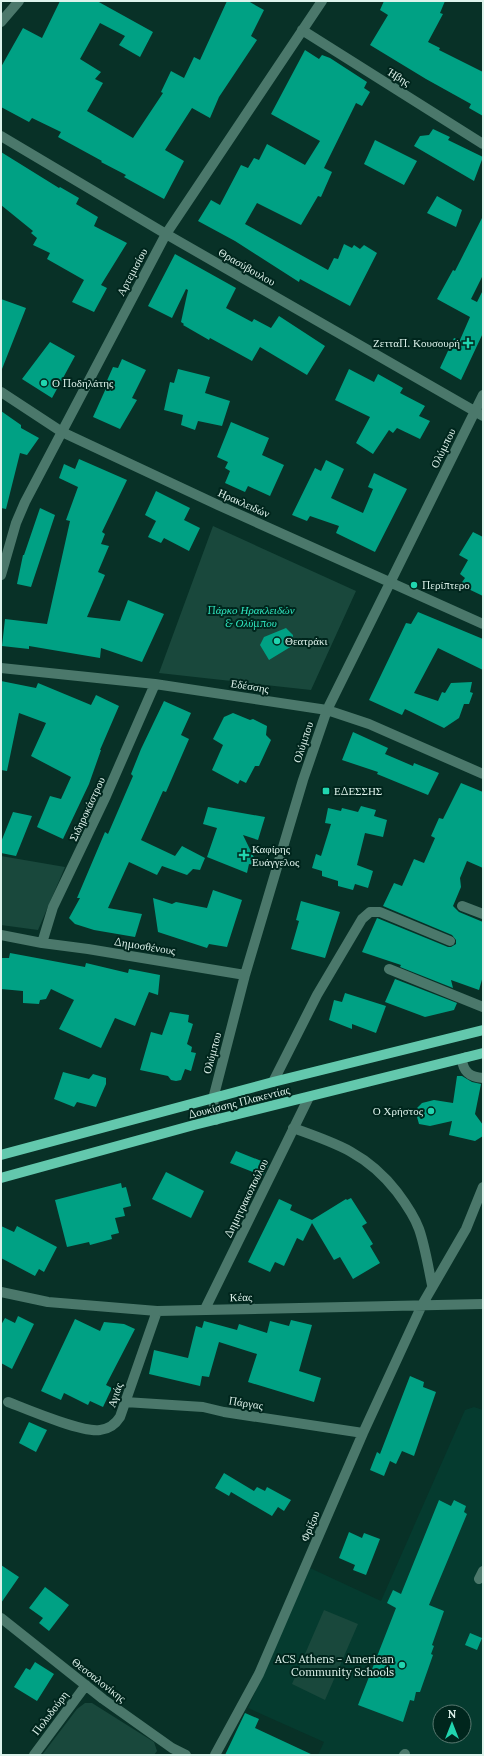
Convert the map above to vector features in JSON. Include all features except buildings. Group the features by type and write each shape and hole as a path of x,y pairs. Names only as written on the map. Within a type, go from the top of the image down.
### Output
{"main road":[{"name":"Δουκίσσης Πλακεντίας","path":"1,1155 273,1082 483,1030"},
{"name":"Δουκίσσης Πλακεντίας","path":"1,1178 216,1120 483,1053"}],"street":[{"path":"1,22 19,1"},
{"name":"Αρτεμισίου","path":"1,575 16,523 166,234 322,1"},
{"name":"Ήβης","path":"302,30 483,144"},
{"name":"Θρασύβουλου","path":"1,136 166,234 479,414"},
{"name":"Ηρακλειδών","path":"1,392 62,432 218,506 390,581 483,624"},
{"name":"Ολύμπου","path":"216,1120 213,1098 245,975 303,780 326,710 390,581 479,414 483,395"},
{"name":"Εδέσσης","path":"1,668 155,684 326,710 369,724 483,774"},
{"name":"Σιδηροκάστρου","path":"42,943 53,907 68,879 106,796 155,684"},
{"path":"462,906 483,914"},
{"path":"273,1082 317,995 342,950 366,914 375,911 380,912 450,941"},
{"name":"Δημοσθένους","path":"1,934 42,943 88,949 245,975"},
{"path":"389,969 483,1007"},
{"path":"467,1057 462,1059 463,1068 466,1072 476,1077 483,1078"},
{"name":"Δημητρακοπούλου","path":"205,1309 309,1097"},
{"path":"293,1128 328,1140 348,1149 363,1158 385,1177 409,1208 419,1229 432,1285"},
{"name":"Φρίξου","path":"215,1755 259,1674 363,1434 422,1305 432,1285 466,1229 483,1187"},
{"name":"Κέας","path":"1,1292 48,1302 157,1311 483,1304"},
{"name":"Αγιάς","path":"8,1402 44,1416 98,1430 110,1428 116,1424 120,1418 157,1311"},
{"name":"Πάργας","path":"125,1402 203,1406 224,1412 363,1434"},
{"name":"Θεσσαλονίκης","path":"2,1620 170,1751 186,1755"},
{"name":"Πολυδούρη","path":"34,1755 86,1685"}],"shaded area":[{"path":"474,1407 483,1410 483,1755 318,1755 324,1742 248,1708 310,1568 381,1601 465,1410"}],"green space":[{"name":"Πάρκο Ηρακλειδών & Ολύμπου","path":"213,526 356,591 311,690 159,673"},
{"path":"1,856 65,867 38,930 1,925"},
{"path":"324,1610 358,1624 325,1700 292,1684"},
{"path":"85,1703 92,1703 154,1742 157,1751 154,1755 42,1755 77,1709"}],"place":[{"name":"ΖετταΠ. Κουσουρή","path":"468,343"},
{"name":"Ο Ποδηλάτης","path":"44,383"},
{"name":"Περίπτερο","path":"414,585"},
{"name":"Θεατράκι","path":"277,641"},
{"name":"ΕΔΕΣΣΗΣ","path":"326,791"},
{"name":"Καφίρης Ευάγγελος","path":"244,855"},
{"name":"Ο Χρήστος","path":"431,1111"},
{"name":"ACS Athens - American Community Schools","path":"402,1665"}]}
